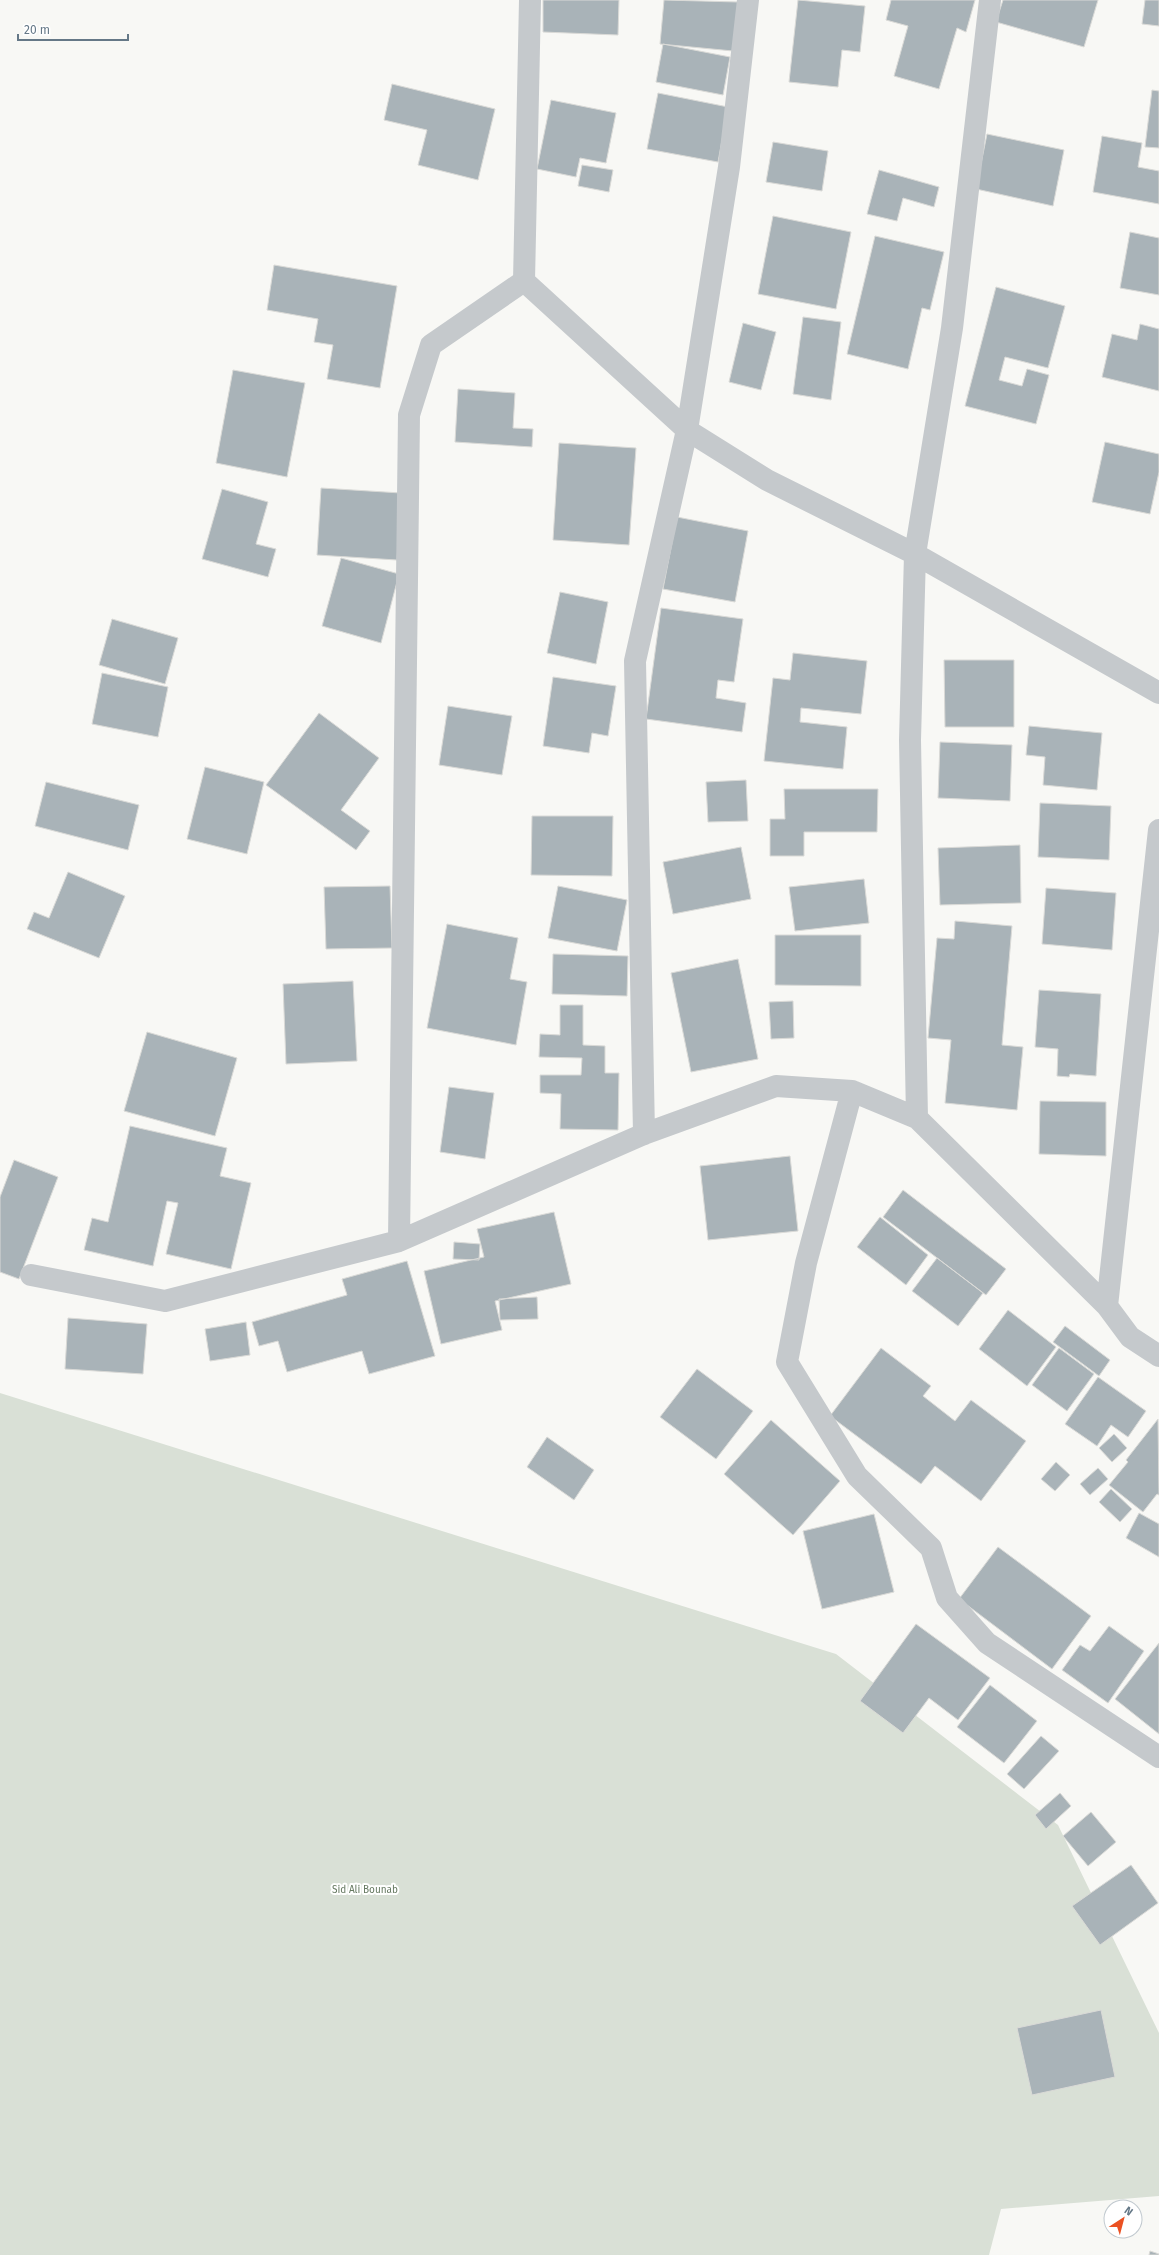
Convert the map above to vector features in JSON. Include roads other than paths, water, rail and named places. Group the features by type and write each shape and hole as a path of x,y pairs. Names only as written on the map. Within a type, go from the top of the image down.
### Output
{"street":[{"path":"530,0 524,281 686,430 767,480 915,554 1159,693"},
{"path":"644,1134 635,661 686,430 729,168 748,0"},
{"path":"917,1118 910,740 915,554 952,328 990,0"},
{"path":"399,1241 409,415 431,345 524,281"},
{"path":"1107,1306 1159,830"},
{"path":"30,1275 165,1301 399,1241 644,1134 776,1086 852,1091 917,1118 1107,1306 1130,1337 1159,1356"},
{"path":"852,1091 806,1263 787,1362 857,1476 931,1548 947,1598 987,1643 1159,1757"}],"park label":[{"name":"Sid Ali Bounab","path":"365,1889"}]}
